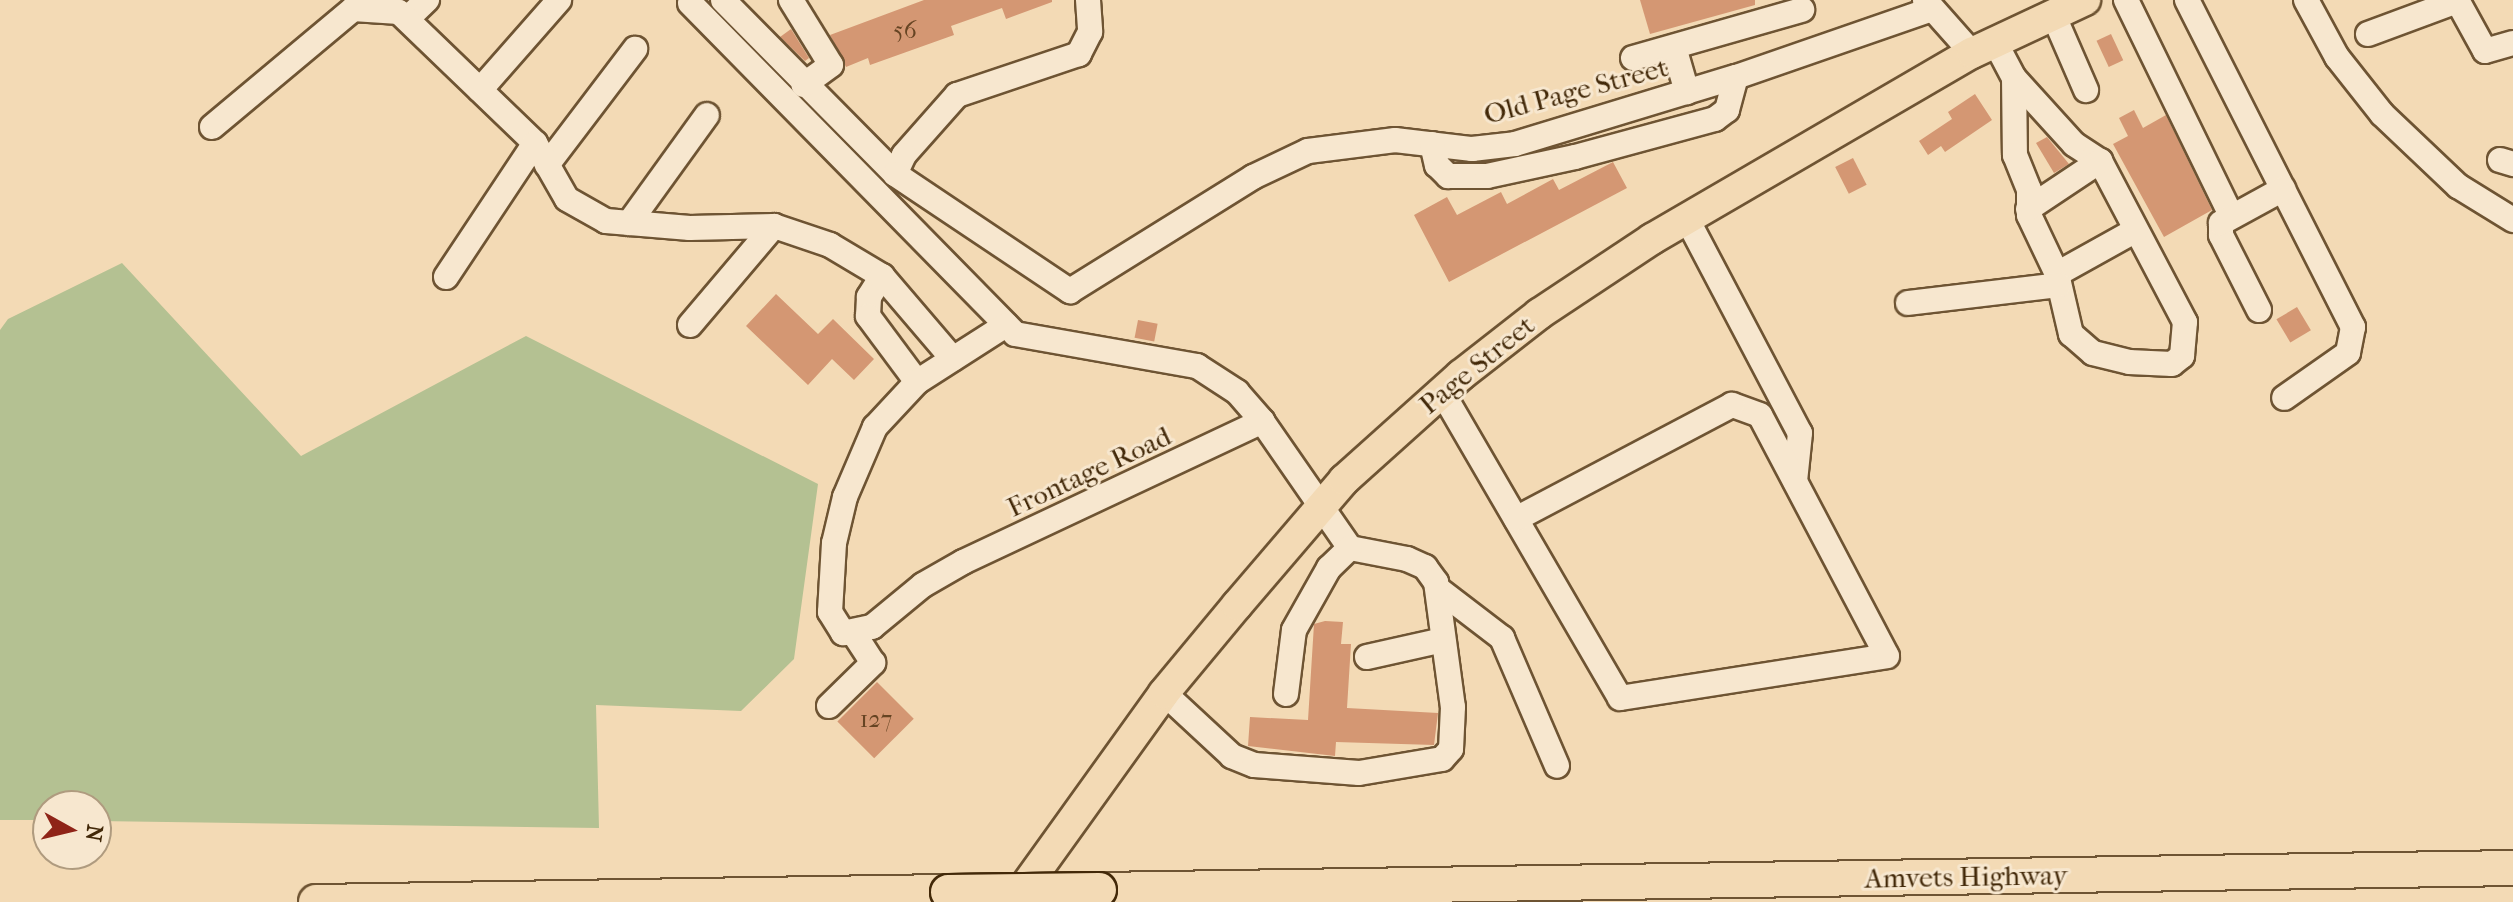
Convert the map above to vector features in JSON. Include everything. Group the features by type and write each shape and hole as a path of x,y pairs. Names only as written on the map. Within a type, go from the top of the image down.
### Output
{"highway":[{"name":"Amvets Highway","path":"316,902 2513,868"}],"main road":[{"name":"Page Street","path":"1014,902 1164,693 1344,480 1442,392 1539,314 1687,219 1983,48 2085,0"}],"street":[{"path":"212,127 353,9 390,10 427,0"},
{"path":"480,90 559,0"},
{"path":"723,0 803,85 895,174 904,155 957,95 1079,54 1090,32 1088,0"},
{"path":"791,0 831,65 803,85"},
{"path":"2126,0 2231,215"},
{"path":"2187,0 2353,327 2353,341 2348,353 2284,398"},
{"path":"2306,0 2337,57 2382,114 2458,186 2513,220"},
{"path":"692,1 1015,334 1197,366 1237,392 1262,421 1350,548 1417,563 1432,574 1438,589 1453,698 1450,754 1387,771 1254,765 1232,756 1164,693"},
{"path":"2368,34 2457,1 2485,51 2513,43"},
{"path":"1633,58 1801,5 1815,49"},
{"path":"1928,5 1983,48 2014,78 2074,144 2100,161 2185,322 2182,356 2172,364 2129,362 2079,344 2066,321 2058,279 2028,209 2029,190 2015,155 2014,78"},
{"name":"Old Page Street","path":"895,174 1070,291 1253,177 1308,151 1349,142 1494,148 1736,77 1928,5"},
{"path":"390,10 535,143 567,199 606,221 774,226 830,245 882,276 953,359"},
{"path":"2053,14 2086,90"},
{"path":"1674,47 1687,92"},
{"path":"547,165 635,49"},
{"path":"1432,144 1437,165 1448,176 1472,178 1715,119 1727,110 1736,77"},
{"path":"1659,100 1669,132"},
{"path":"629,223 707,115"},
{"path":"446,277 535,143"},
{"path":"2028,209 2100,161"},
{"path":"2259,310 2221,235 2221,223 2283,189"},
{"path":"1687,219 1800,433 1795,481"},
{"path":"690,325 774,226"},
{"path":"1908,303 2058,279 2136,230"},
{"path":"882,276 869,297 868,316 917,382"},
{"path":"829,706 873,663 854,634 843,633 834,624 829,599 845,497 875,427 917,382 1006,325"},
{"path":"1442,392 1620,698 1887,656 1760,415 1732,405 1516,519"},
{"name":"Frontage Road","path":"854,634 872,627 923,585 963,562 1262,421"},
{"path":"1286,694 1294,630 1329,568 1350,548"},
{"path":"1438,589 1502,638 1557,766"},
{"path":"1367,657 1443,640"}],"green space":[{"path":"122,263 301,456 526,336 818,484 794,659 741,711 596,705 599,828 112,821 112,790 32,790 32,820 0,820 0,330 8,319"}],"building":[{"path":"924,0 1052,2 1006,19 1002,8 951,26 954,35 870,65 868,58 846,67 830,35"},
{"path":"1640,0 1755,0 1755,5 1650,34"},
{"path":"791,29 809,58 805,61 780,37"},
{"path":"2111,34 2123,60 2109,67 2096,41"},
{"path":"1975,94 1992,120 1945,152 1941,146 1928,155 1919,141 1952,119 1948,112"},
{"path":"2134,110 2143,128 2166,115 2212,210 2164,237 2113,144 2128,136 2119,118"},
{"path":"2047,137 2069,164 2054,173 2036,143"},
{"path":"1853,158 1867,185 1849,194 1835,167"},
{"path":"1613,162 1627,188 1449,282 1414,215 1447,197 1457,215 1501,192 1507,204 1553,179 1559,190"},
{"path":"776,294 818,334 833,319 874,359 854,380 832,359 808,385 746,326"},
{"path":"2297,307 2311,330 2290,343 2276,319"},
{"path":"1138,320 1158,324 1154,341 1135,338"},
{"path":"1343,622 1341,644 1351,644 1347,708 1438,713 1434,745 1336,742 1335,756 1248,746 1250,717 1308,720 1314,624"},
{"path":"877,682 914,719 874,758 837,722"}]}
